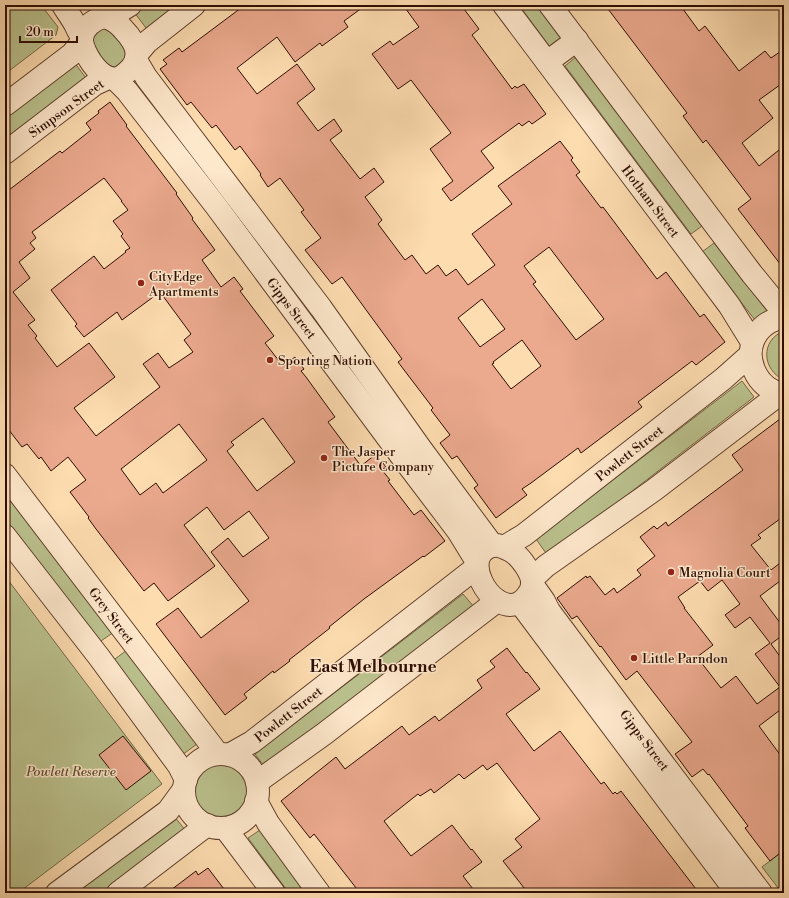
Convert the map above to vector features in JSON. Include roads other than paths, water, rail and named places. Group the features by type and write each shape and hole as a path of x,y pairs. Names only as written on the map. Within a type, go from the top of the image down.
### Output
{"street":[{"path":"63,5 74,22 82,40 85,52 99,71 112,78 122,76 130,70 136,57 147,42 194,5"},
{"path":"5,105 72,54 82,40 85,30 101,14 122,10 130,5"},
{"name":"Hotham Street","path":"504,5 729,305 751,349 753,368 759,380 769,388 782,394"},
{"path":"550,5 743,262 784,313"},
{"path":"101,14 120,26 128,34 134,44 136,57"},
{"path":"546,62 577,40"},
{"name":"Gipps Street","path":"136,57 146,77 321,308 421,449 498,546"},
{"name":"Gipps Street","path":"112,78 127,91 216,206 458,531 478,564"},
{"name":"Simpson Street","path":"5,153 95,84 112,78"},
{"path":"248,249 266,235"},
{"path":"302,322 321,308"},
{"name":"Powlett Street","path":"498,546 524,535 723,379 751,349 758,332 765,324 784,316"},
{"path":"532,582 523,561 514,553 498,546 485,549 480,554 478,564 480,577 489,592 497,601 512,605 520,603 530,593 532,582 546,566 654,490 782,394"},
{"name":"Grey Street","path":"5,475 223,755"},
{"path":"5,536 99,657 179,766 185,784 185,800 190,811 197,819 216,827 274,893"},
{"name":"Powlett Street","path":"223,755 252,742 478,564"},
{"name":"Gipps Street","path":"532,582 605,702"},
{"path":"118,893 216,827 235,825 245,820 252,811 256,792 324,734 497,601"},
{"name":"Gipps Street","path":"520,603 605,702 714,847 761,893"},
{"path":"57,893 168,811 185,784 190,770 198,762 207,757 223,755 238,759 253,773 256,792 268,823 318,893"},
{"name":"Gipps Street","path":"714,847 737,893"}],"place":[{"name":"CityEdge Apartments","path":"141,283"},
{"name":"Sporting Nation","path":"270,360"},
{"name":"The Jasper Picture Company","path":"324,458"},
{"name":"Magnolia Court","path":"671,572"},
{"name":"Little Parndon","path":"634,658"}],"district":[{"name":"East Melbourne","path":"373,666"}],"park label":[{"name":"Powlett Reserve","path":"71,771"}]}
